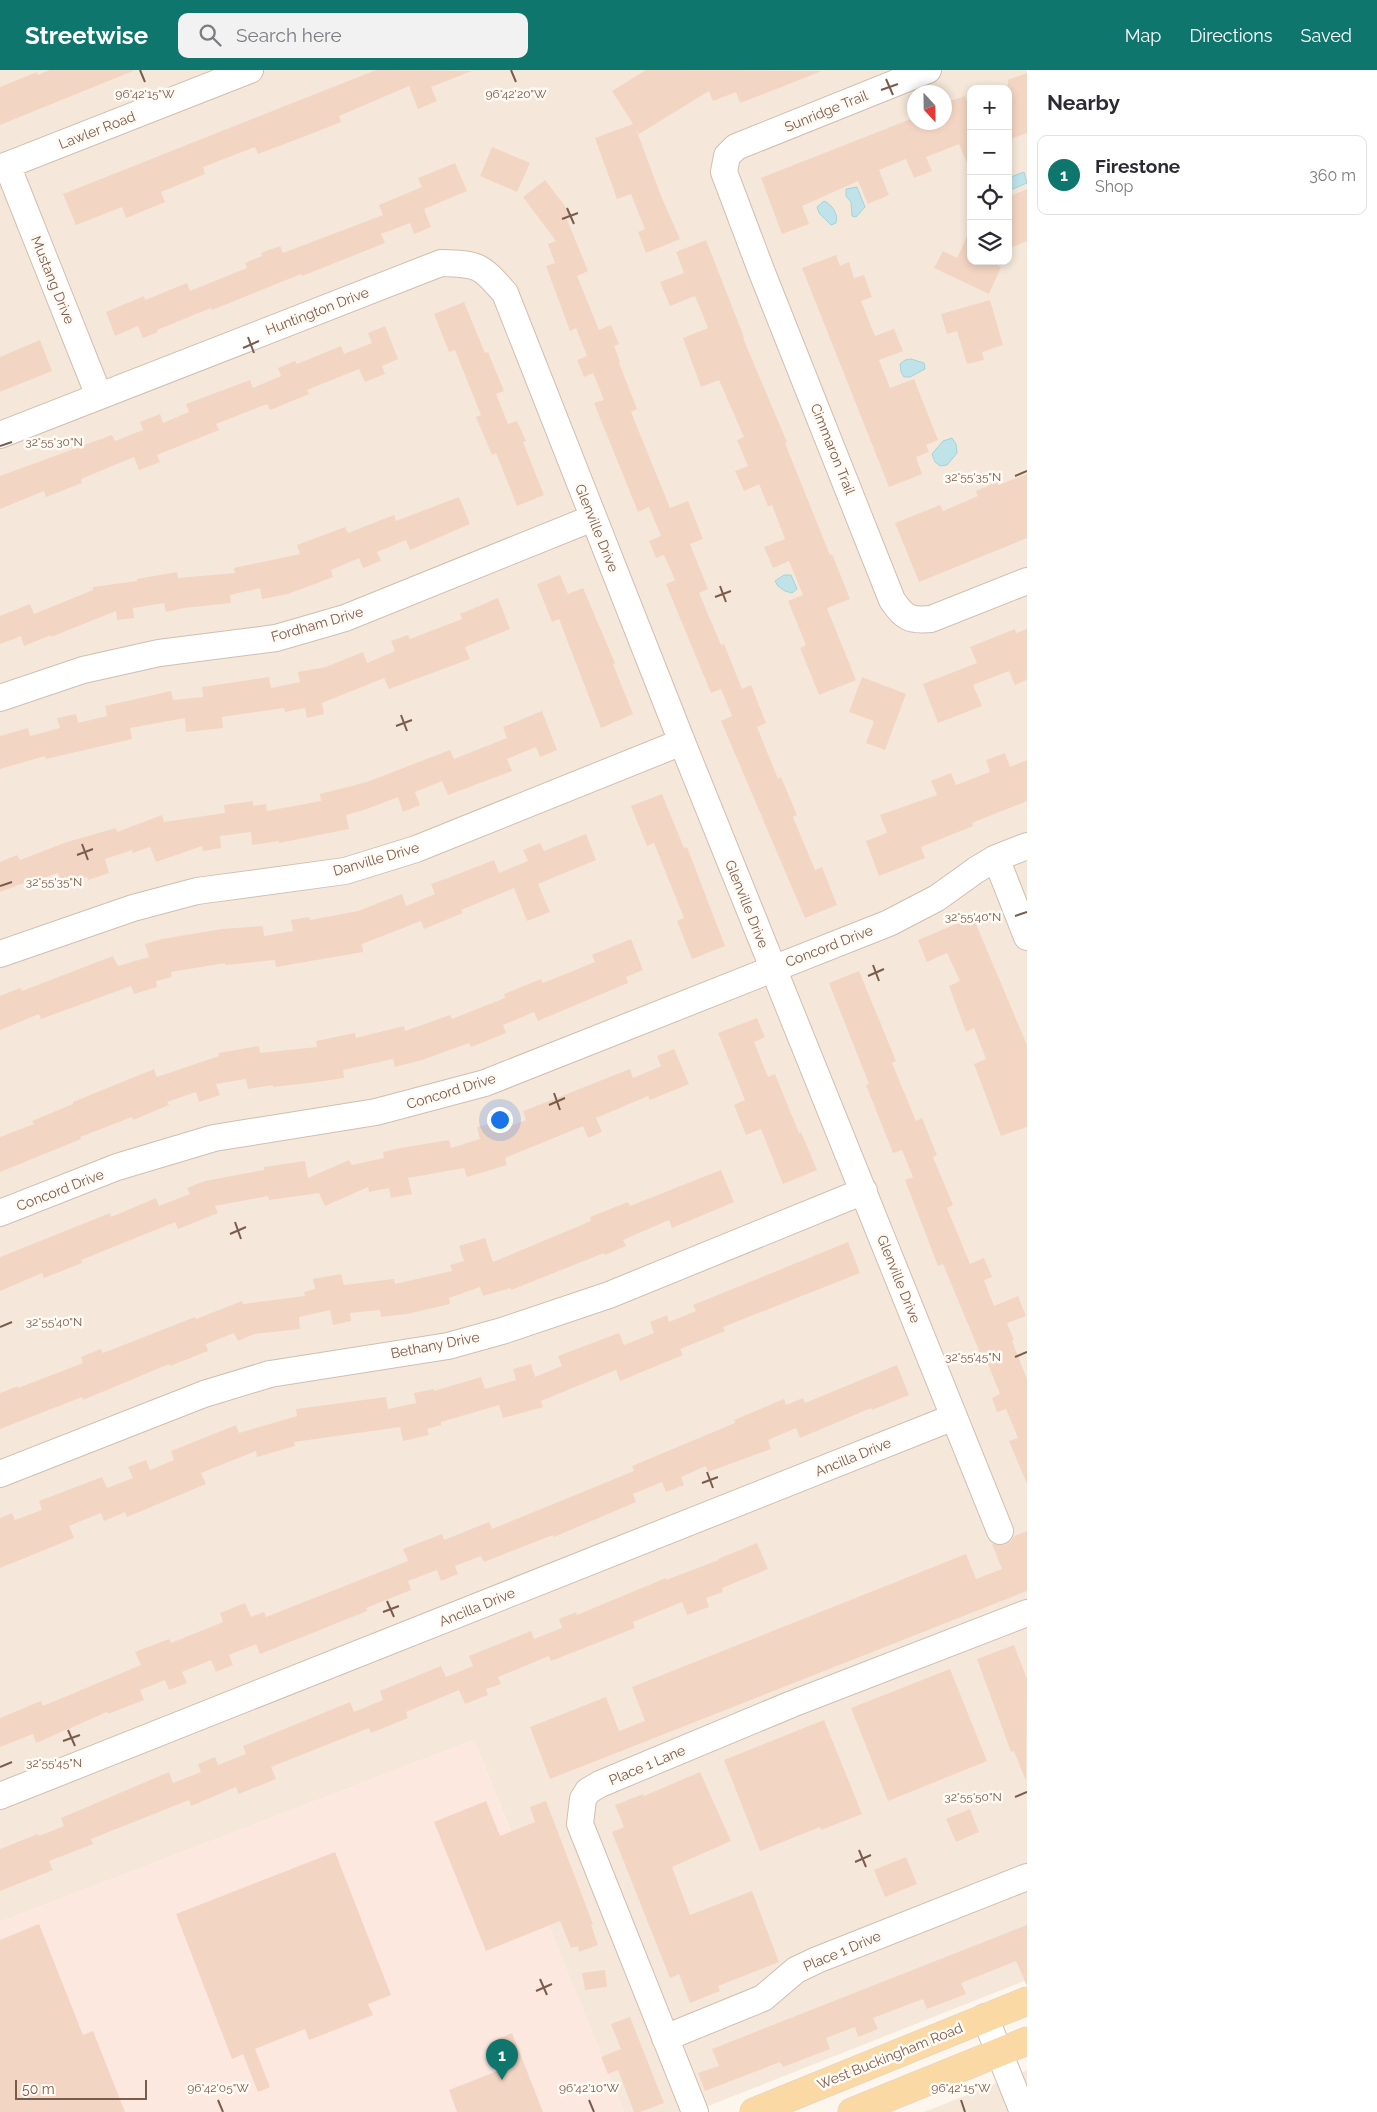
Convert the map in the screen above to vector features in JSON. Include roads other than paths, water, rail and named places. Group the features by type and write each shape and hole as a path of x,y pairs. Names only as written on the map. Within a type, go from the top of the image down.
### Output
{"main road":[{"name":"West Buckingham Road","path":"754,2112 1027,2001"},
{"path":"852,2112 1027,2041"}],"street":[{"name":"Lawler Road","path":"4,166 250,70"},
{"name":"Sunridge Trail","path":"727,156 736,147 928,70"},
{"name":"Cimmaron Trail","path":"727,156 724,172 728,185 892,600 899,611 908,618 917,620 931,619 1027,581"},
{"name":"Mustang Drive","path":"4,166 99,396"},
{"name":"Huntington Drive","path":"0,435 442,263 466,264 484,269 493,280"},
{"name":"Glenville Drive","path":"493,280 504,293 682,742 1000,1531"},
{"name":"Fordham Drive","path":"0,698 83,670 159,653 276,638 345,618 593,518"},
{"name":"Danville Drive","path":"0,954 133,908 197,891 344,870 416,849 682,742"},
{"name":"Concord Drive","path":"0,1213 118,1167 214,1138 376,1112 485,1083 889,923 937,898 996,858 1027,846"},
{"path":"996,858 1027,937"},
{"name":"Bethany Drive","path":"0,1474 204,1394 270,1374 448,1346 502,1331 609,1295 864,1191"},
{"name":"Ancilla Drive","path":"0,1796 954,1417"},
{"name":"Place 1 Lane","path":"694,2112 580,1824 583,1798 588,1791 608,1780 792,1704 1027,1614"},
{"name":"Place 1 Drive","path":"665,2038 763,1998 796,1970 817,1960 1027,1877"},
{"path":"985,2017 1023,2112"}],"water":[{"path":"1024,172 1027,183 1012,189 1012,176"},
{"path":"857,187 865,207 856,217 852,216 851,202 846,196 846,189"},
{"path":"824,201 834,210 837,217 836,223 831,225 819,213 817,207"},
{"path":"911,359 924,363 925,369 910,377 904,377 900,364 905,360"},
{"path":"952,438 956,444 957,453 947,465 940,466 935,462 932,454 943,441"},
{"path":"784,575 791,575 797,589 792,593 785,591 775,581"}],"place":[{"name":"Firestone","path":"502,2080"}]}
